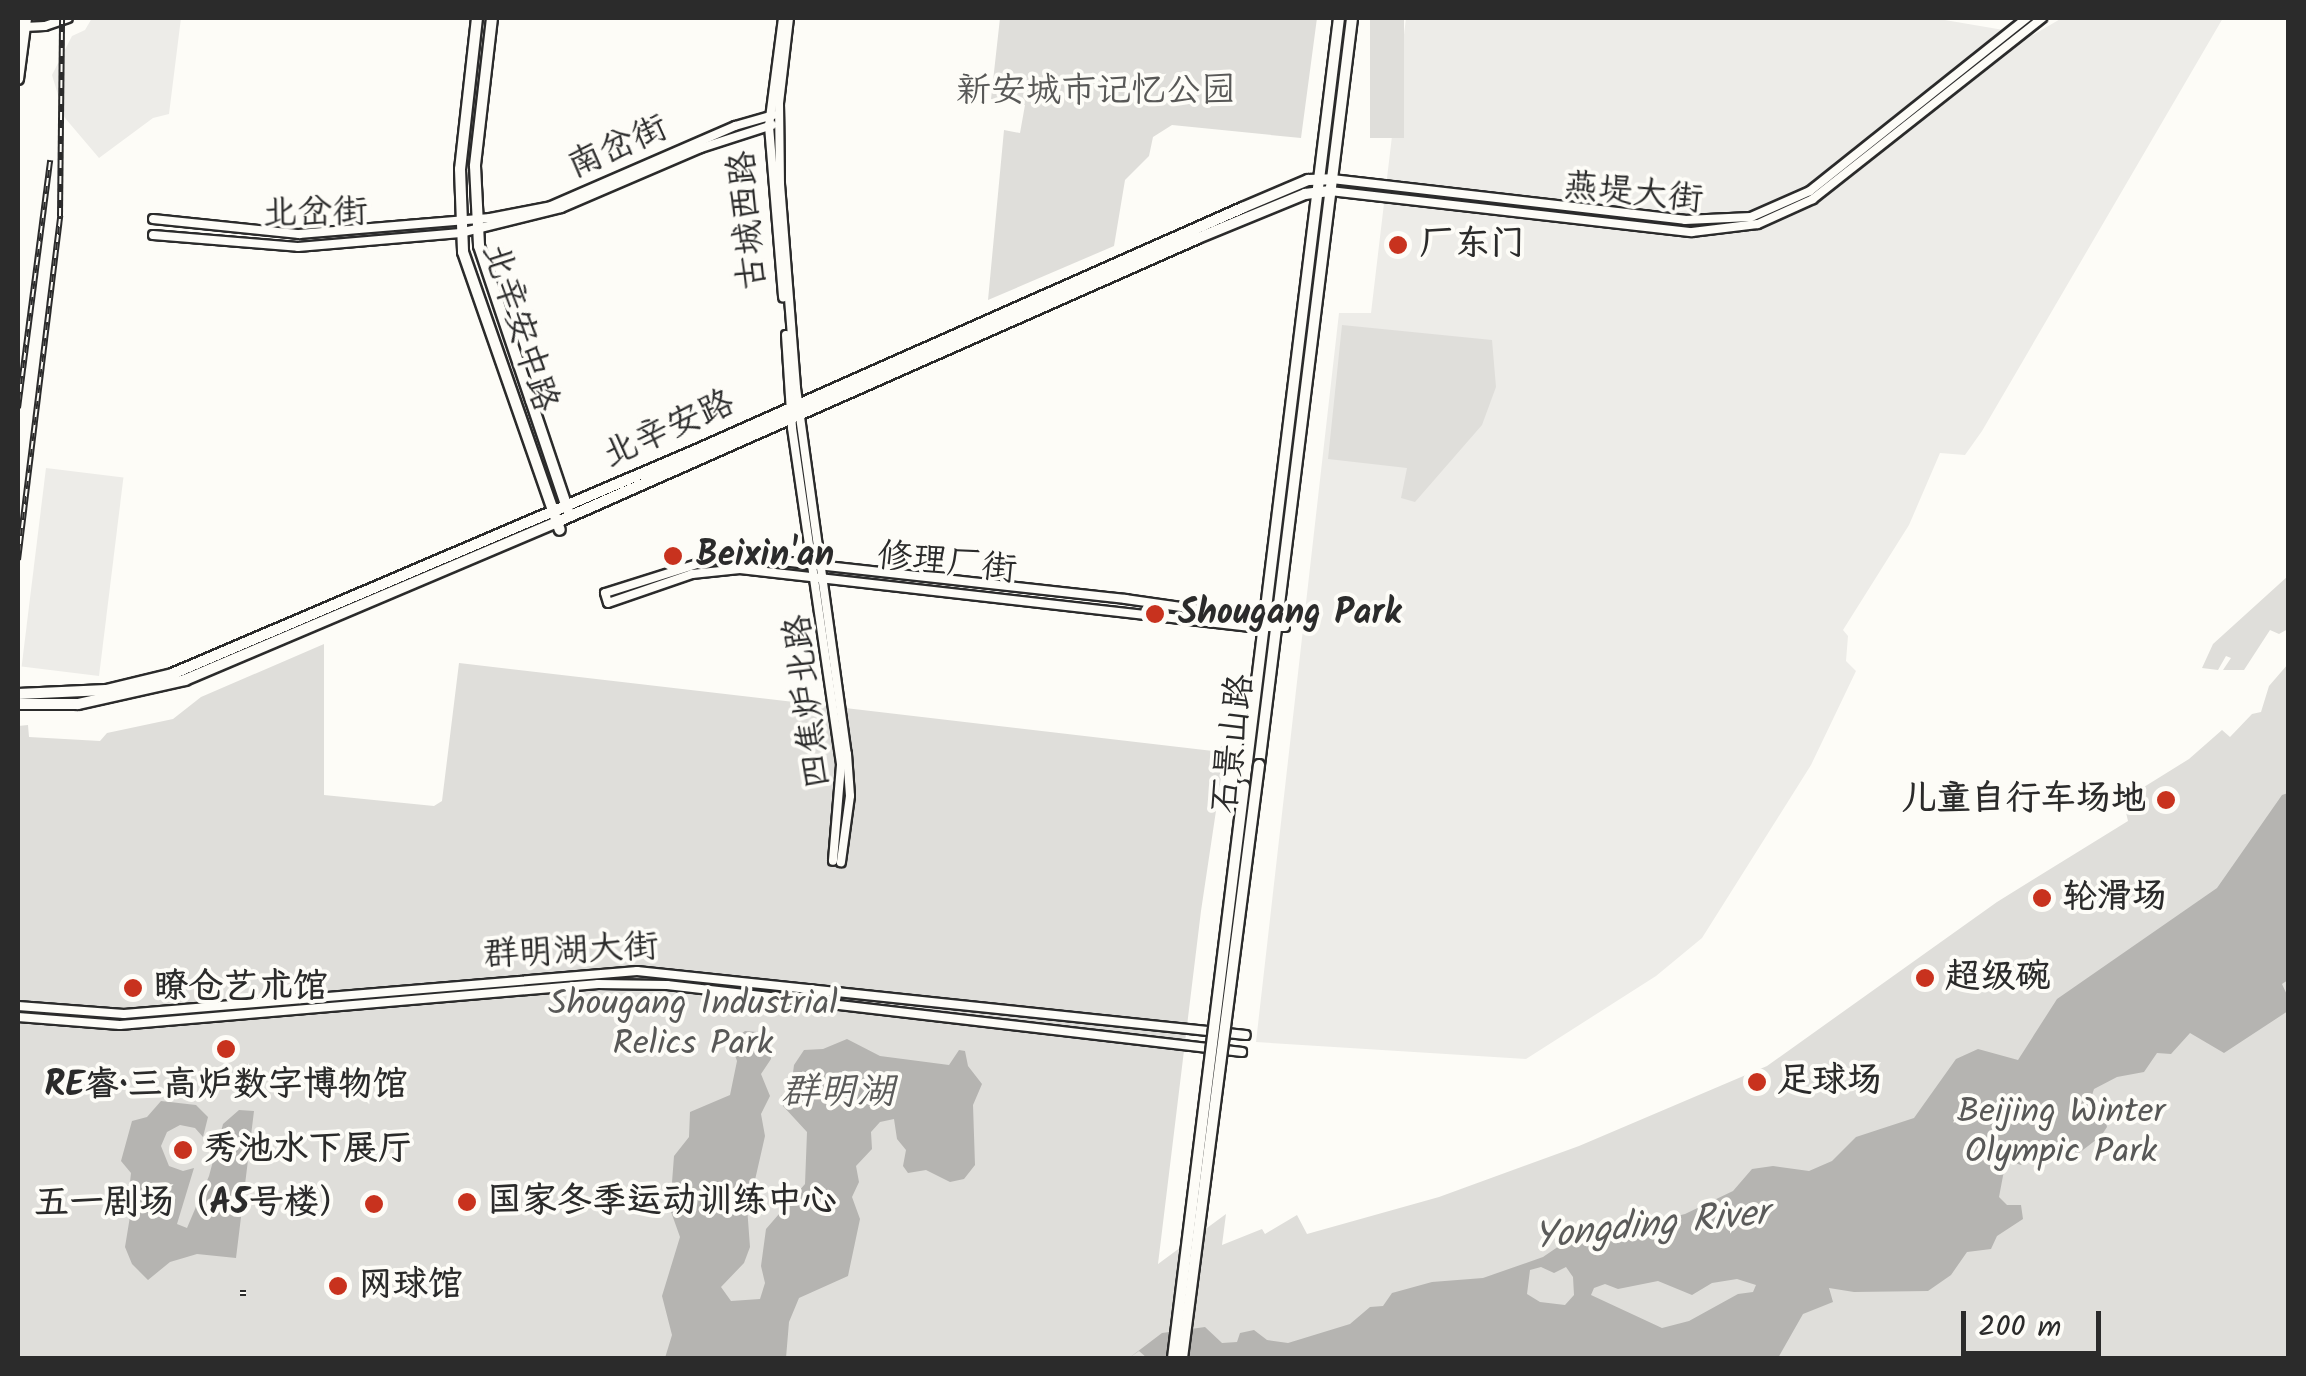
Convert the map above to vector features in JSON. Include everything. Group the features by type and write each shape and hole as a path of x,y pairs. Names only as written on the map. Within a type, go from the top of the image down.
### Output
{"main road":[{"path":"18,79 22,22 68,18"},
{"name":"北辛安中路","path":"476,18 460,169 463,252 556,521"},
{"name":"北辛安中路","path":"492,18 475,166 477,224 491,290 568,511"},
{"name":"古城西路","path":"786,18 774,120 795,410"},
{"name":"石景山路","path":"1182,1358 1276,623 1316,191 1339,18"},
{"name":"石景山路","path":"1172,1358 1244,786 1291,539 1352,18"},
{"name":"燕堤大街","path":"1331,185 1685,220 1751,217 1810,191 2026,18"},
{"name":"燕堤大街","path":"1331,185 1692,232 1758,224 1813,198 2042,18"},
{"name":"南岔街","path":"477,224 561,208 774,120"},
{"name":"北辛安路","path":"18,704 78,704 174,684 556,521 568,511 1318,178 1331,185"},
{"name":"北辛安路","path":"795,410 1331,185"},
{"name":"北岔街","path":"154,219 299,234 460,220 477,224"},
{"name":"北岔街","path":"153,234 298,247 460,233 477,224"},
{"name":"四焦炉北路","path":"795,410 849,774 837,862"},
{"name":"北辛安路","path":"18,694 106,690 172,674 556,521"},
{"name":"修理厂街","path":"713,558 1126,598 1276,623 717,570 670,580 608,603 605,594 713,558"},
{"name":"群明湖大街","path":"18,1006 124,1014 638,971 1246,1035"},
{"name":"群明湖大街","path":"18,1017 125,1025 598,984 649,984 1242,1052"},
{"path":"1171,1044 1179,1037 1172,1028"}],"shaded area":[{"path":"92,18 181,18 169,114 153,118 99,158 65,118 52,75 72,36 85,30"},
{"path":"1406,18 1933,18 2033,35 2062,18 2223,18 1982,431 1965,455 1940,453 1909,525 1843,630 1848,636 1846,661 1856,671 1811,765 1702,938 1656,976 1526,1059 1256,1042 1339,313 1371,313"},
{"path":"46,468 123,478 99,676 22,667"}],"green space":[{"name":"新安城市记忆公园","path":"1000,18 1317,18 1301,138 1172,125 1153,137 1149,156 1125,180 1114,246 988,300 1004,130 1020,133 1025,105 991,99"},
{"path":"1370,18 1404,18 1404,138 1370,138"},
{"path":"1342,325 1492,340 1496,387 1482,425 1415,502 1401,498 1407,468 1328,459"},
{"path":"2288,576 2288,629 2279,634 2270,630 2244,670 2223,670 2231,658 2226,656 2218,670 2202,668 2213,644"},
{"name":"Shougang Industrial Relics Park","path":"324,644 324,795 434,806 442,801 459,663 1213,751 1226,744 1201,911 1158,1264 1226,1214 1222,1245 1262,1229 1265,1234 1297,1215 1307,1234 1439,1197 1579,1146 1767,1066 1997,902 2128,821 2123,800 2189,759 2222,730 2230,737 2252,714 2261,712 2269,686 2288,664 2288,1358 18,1358 18,726 28,725 29,737 100,741 107,733 173,719 201,697"}],"water":[{"name":"Yongding River","path":"2288,793 2288,980 2282,984 2288,997 2288,1011 2224,1053 2190,1033 2171,1054 2157,1053 2144,1072 2117,1077 2094,1089 2088,1107 2105,1119 2107,1127 2101,1136 2079,1153 2050,1146 2030,1154 2021,1165 2006,1160 1999,1197 2007,1205 2021,1205 2023,1219 1997,1236 1991,1249 1967,1252 1951,1275 1928,1291 1854,1292 1829,1288 1833,1302 1803,1314 1778,1358 1147,1358 1139,1351 1129,1358 1162,1333 1205,1327 1222,1343 1237,1342 1240,1333 1254,1330 1267,1340 1288,1343 1350,1324 1370,1307 1383,1306 1392,1293 1432,1282 1483,1278 1543,1257 1587,1227 1619,1230 1685,1214 1733,1191 1752,1169 1773,1166 1809,1171 1832,1161 1856,1137 1914,1118 1956,1059 1978,1049 2018,1060 2057,999 2217,888 2282,795","holes":["1541,1267 1554,1273 1566,1267 1573,1277 1574,1295 1565,1305 1540,1302 1527,1294 1530,1270","1737,1279 1756,1285 1753,1292 1738,1294 1689,1321 1662,1328 1591,1295 1594,1288 1605,1284 1618,1289 1658,1281 1692,1295 1712,1283"]},
{"name":"群明湖","path":"745,1031 757,1032 770,1050 771,1059 761,1074 770,1096 761,1114 765,1136 755,1180 746,1193 750,1247 744,1263 721,1287 731,1301 760,1299 765,1283 761,1266 766,1229 805,1184 807,1132 783,1106 781,1096 791,1088 794,1065 804,1050 823,1049 847,1039 880,1056 949,1065 959,1050 965,1051 968,1066 982,1084 973,1105 975,1165 964,1179 950,1182 926,1170 908,1173 903,1166 906,1150 897,1139 894,1119 880,1122 871,1132 872,1149 856,1166 859,1182 852,1197 860,1219 848,1276 799,1298 789,1322 786,1358 665,1358 672,1335 662,1296 680,1237 670,1209 674,1156 689,1137 690,1112 730,1095 737,1061 730,1042"},
{"path":"161,1101 196,1105 208,1117 203,1137 195,1128 180,1125 167,1132 161,1146 169,1166 183,1171 194,1168 177,1224 187,1228 209,1176 223,1124 239,1110 254,1111 236,1258 197,1254 170,1262 148,1280 132,1264 125,1247 134,1192 129,1191 131,1173 121,1161 132,1121 147,1117"}],"railway":[{"path":"18,560 60,216 62,18"},
{"path":"18,408 50,160"},
{"path":"240,1293 246,1293"}],"place":[{"name":"厂东门","path":"1398,245"},
{"name":"Beixin'an","path":"673,556"},
{"name":"Shougang Park","path":"1155,614"},
{"name":"儿童自行车场地","path":"2166,800"},
{"name":"轮滑场","path":"2042,898"},
{"name":"超级碗","path":"1925,978"},
{"name":"瞭仓艺术馆","path":"133,988"},
{"name":"RE睿·三高炉数字博物馆","path":"226,1049"},
{"name":"足球场","path":"1757,1082"},
{"name":"秀池水下展厅","path":"183,1150"},
{"name":"国家冬季运动训练中心","path":"467,1202"},
{"name":"五一剧场（A5号楼）","path":"374,1204"},
{"name":"网球馆","path":"338,1286"}],"park label":[{"name":"Beijing Winter Olympic Park","path":"2061,1133"}]}
